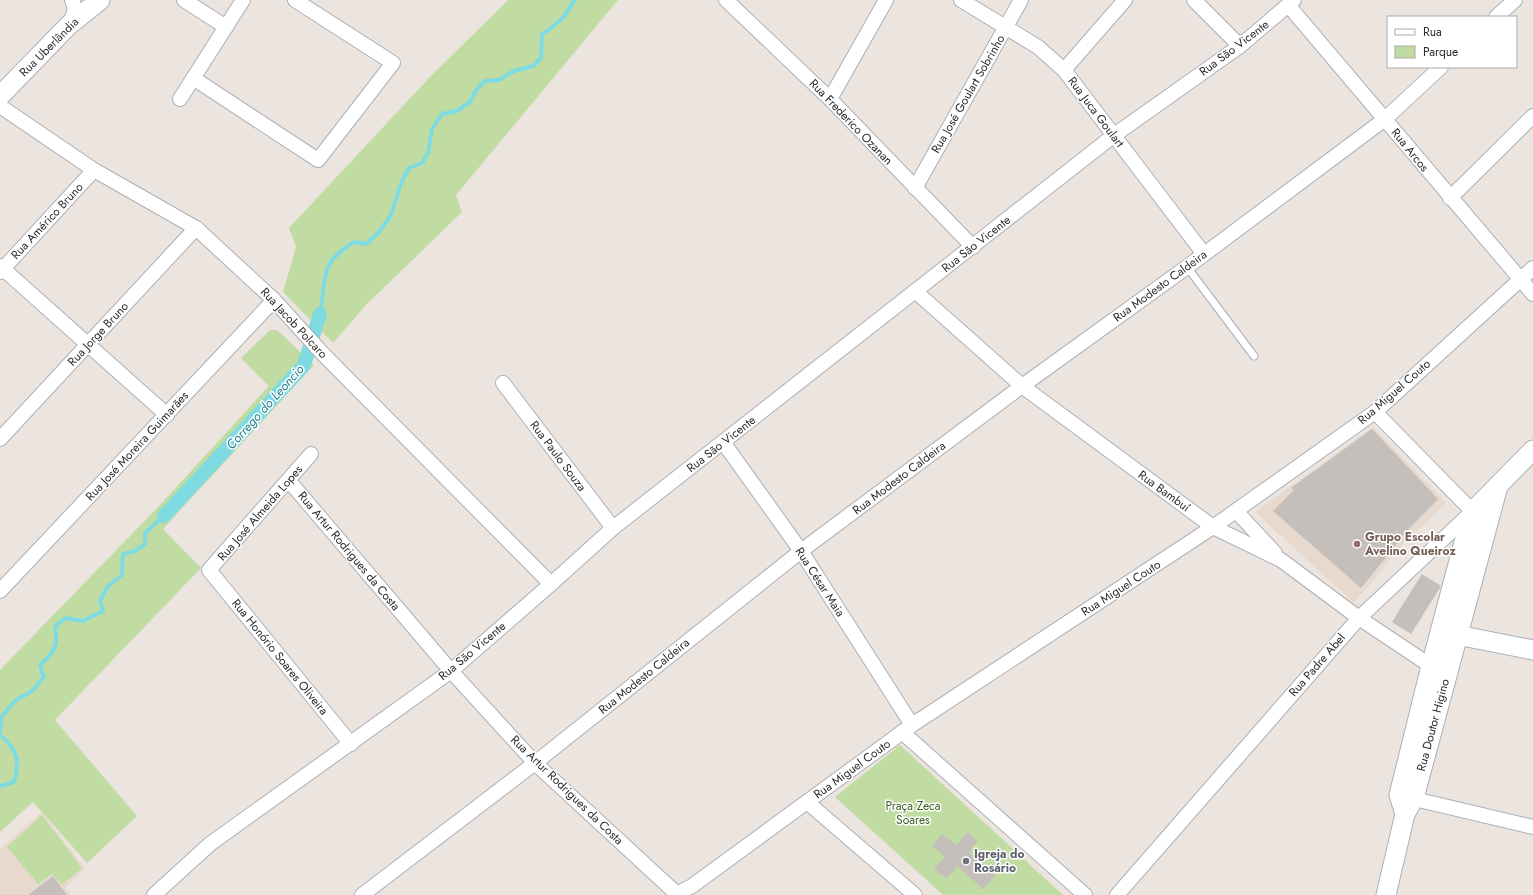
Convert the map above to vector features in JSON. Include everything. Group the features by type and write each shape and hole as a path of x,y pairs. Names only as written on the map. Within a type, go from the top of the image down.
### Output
{"main road":[{"name":"Rua Uberlândia","path":"0,96 69,25 100,0"},
{"name":"Rua Padre Abel","path":"1472,512 1533,450"},
{"name":"Rua Doutor Higino","path":"1406,802 1457,635 1498,486"},
{"name":"Rua Doutor Higino","path":"1386,895 1406,802 1431,666 1472,512"},
{"path":"1457,635 1533,650"}],"street":[{"path":"69,25 74,14 74,4 72,0"},
{"path":"184,0 226,27"},
{"path":"180,99 244,0"},
{"path":"193,78 318,160 393,63 295,0"},
{"name":"Rua Frederico Ozanan","path":"726,0 830,99 973,247"},
{"path":"830,99 886,0"},
{"name":"Rua Juca Goulart","path":"960,0 1038,47 1064,70 1204,254"},
{"name":"Rua José Goulart Sobrinho","path":"915,188 1021,0"},
{"path":"1064,70 1125,0"},
{"path":"1194,0 1240,46"},
{"path":"1497,16 1515,0"},
{"name":"Rua São Vicente","path":"154,895 210,844 351,744 450,671 551,584 613,528 1113,136 1240,46 1291,2"},
{"name":"Rua Arcos","path":"1291,2 1450,198 1533,294"},
{"name":"Rua Modesto Caldeira","path":"362,895 535,763 801,551 1022,386 1187,267 1385,119 1441,68"},
{"name":"Rua Jacob Polcaro","path":"0,106 94,170 196,228 274,300 323,354 551,584"},
{"path":"1450,198 1533,116"},
{"name":"Rua Américo Bruno","path":"1,269 94,170"},
{"name":"Rua Jorge Bruno","path":"0,439 196,228"},
{"name":"Rua Miguel Couto","path":"681,893 907,729 1213,527 1375,412 1533,268"},
{"path":"1,269 89,344 167,415"},
{"name":"Rua Bambuí","path":"915,291 1022,386 1213,527 1281,560 1358,618 1431,666"},
{"name":"Rua José Moreira Guimarães","path":"0,591 274,300"},
{"name":"Rua Paulo Souza","path":"503,383 613,528"},
{"path":"1375,412 1487,526"},
{"name":"Rua César Maia","path":"723,442 801,551 907,729"},
{"name":"Rua José Almeida Lopes","path":"209,570 289,481 311,454"},
{"name":"Rua Artur Rodrigues da Costa","path":"289,481 450,671 535,763 681,893"},
{"path":"1236,511 1281,560"},
{"name":"Rua Padre Abel","path":"1117,895 1358,618 1472,512"},
{"name":"Rua Honório Soares Oliveira","path":"209,570 351,744"},
{"path":"1431,666 1457,635"},
{"path":"907,729 1085,895"},
{"path":"807,802 915,895"},
{"path":"1406,802 1533,827"}],"lane":[{"path":"1187,267 1254,356"}],"shaded area":[{"path":"1373,427 1446,503 1405,542 1354,603 1255,512"},
{"path":"42,812 85,869 65,888 71,895 0,895 0,849"}],"green space":[{"path":"508,0 618,0 456,195 462,212 366,305 333,343 283,292 296,247 289,228 428,79"},
{"path":"270,330 277,330 314,365 163,529 201,568 55,720 137,816 87,863 33,802 0,832 0,670 159,506 269,386 241,358"},
{"name":"Praça Zeca Soares","path":"900,745 1063,895 943,895 835,797"},
{"path":"42,815 82,868 62,885 52,874 38,884 7,847"}],"building":[{"path":"1372,429 1438,499 1399,539 1400,540 1361,588 1273,511 1294,490 1291,488"},
{"path":"1422,574 1441,586 1411,634 1392,622"},
{"path":"968,832 977,841 969,852 996,875 983,889 958,867 946,878 934,869 945,857 932,846 942,834 956,845"},
{"path":"53,876 67,895 28,895"}],"waterway":[{"name":"Corrego do Leoncio","path":"320,314 324,281 329,265 334,257 354,242 366,244 378,233 391,215 401,183 409,168 422,163 428,153 432,129 442,114 457,111 470,102 476,90 485,81 499,80 514,71 533,66 541,58 542,35 562,19 575,0"},
{"name":"Corrego do Leoncio","path":"164,516 304,365 320,314"},
{"name":"Corrego do Leoncio","path":"0,731 2,716 16,700 32,691 44,677 40,665 54,649 56,642 55,627 66,618 83,621 103,611 100,601 108,586 122,575 123,554 135,551 145,544 145,533 164,516"},
{"name":"Corrego do Leoncio","path":"0,735 11,745 17,762 14,782 0,786"}],"place":[{"name":"Grupo Escolar Avelino Queiroz","path":"1357,544"},
{"name":"Igreja do Rosário","path":"966,861"}]}
